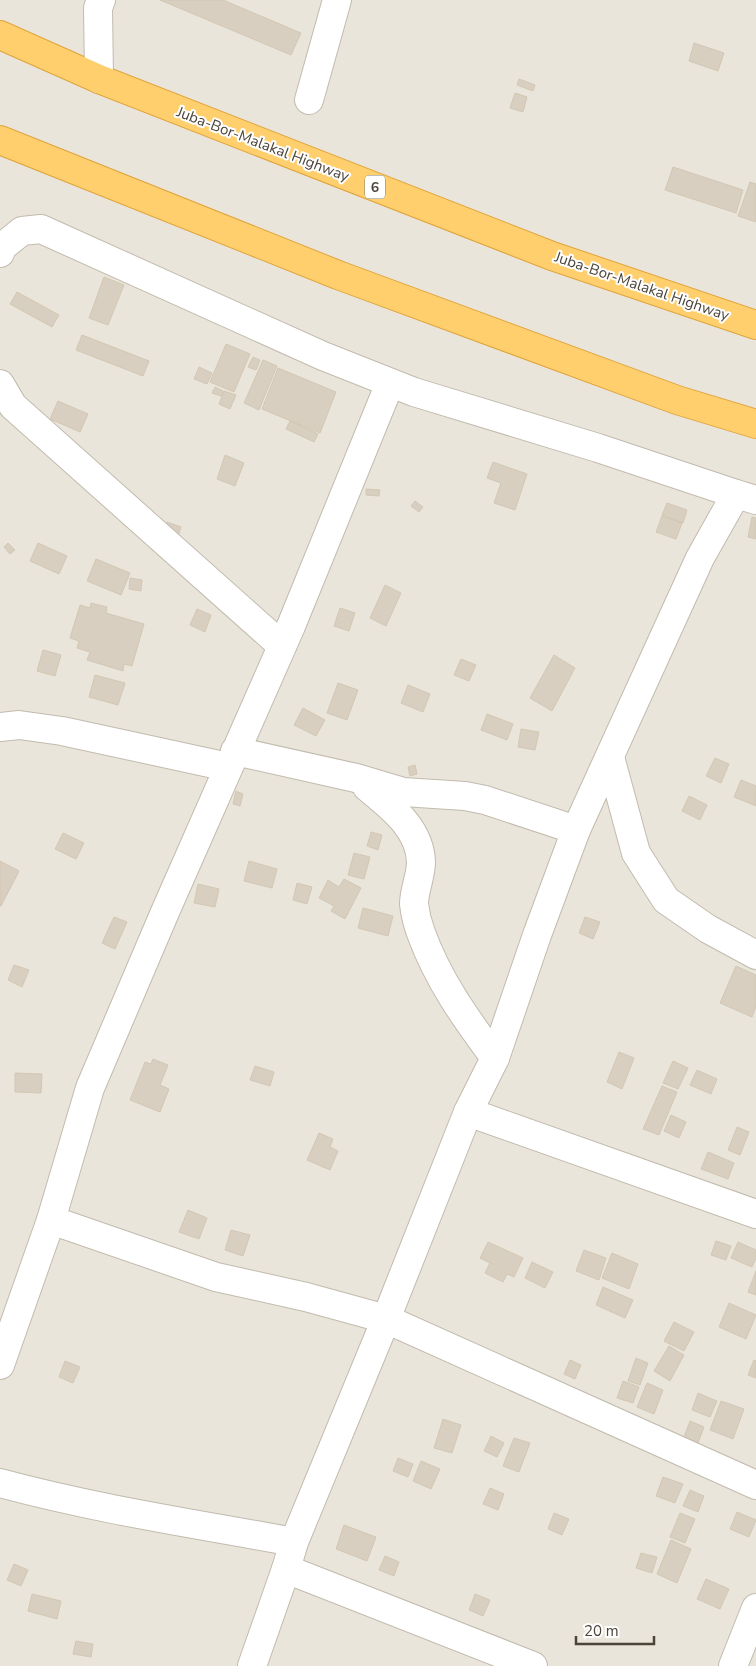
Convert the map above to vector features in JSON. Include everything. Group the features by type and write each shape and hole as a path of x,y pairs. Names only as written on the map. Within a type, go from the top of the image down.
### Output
{"highway":[{"name":"Juba-Bor-Malakal Highway","path":"0,35 99,79 552,256 756,325"},
{"path":"0,140 338,275 677,400 756,424"}],"street":[{"path":"99,79 98,8 101,0"},
{"path":"309,100 338,0"},
{"path":"0,253 2,247 22,231 41,229 323,356 390,383 598,448 746,497 700,558 576,830 537,934 495,1058 468,1112 386,1319 294,1542 252,1666"},
{"path":"0,1365 50,1220 90,1088 282,646 390,383"},
{"path":"0,384 12,406 282,646"},
{"path":"0,727 19,725 62,731 356,778 403,792 465,796 484,800 576,830"},
{"path":"610,757 636,853 666,900 708,929 756,955"},
{"path":"356,778 399,814 416,839 421,862 414,903 421,933 445,986 466,1019 495,1058"},
{"path":"468,1112 756,1214"},
{"path":"50,1220 216,1277 306,1297 386,1319 756,1484"},
{"path":"0,1483 136,1513 294,1542"},
{"path":"286,1570 533,1666"},
{"path":"733,1666 756,1608"}],"shaded area":[{"path":"0,0 756,0 756,1666 0,1666"}],"building":[{"path":"160,0 223,0 301,33 291,55"},
{"path":"694,43 724,53 718,71 689,61"},
{"path":"519,79 535,85 533,91 517,85"},
{"path":"515,93 527,97 523,112 510,108"},
{"path":"673,167 743,190 736,213 665,190"},
{"path":"750,182 756,184 756,222 738,216"},
{"path":"104,277 124,285 108,325 89,318"},
{"path":"17,292 59,315 52,327 10,304"},
{"path":"82,335 149,361 143,376 76,350"},
{"path":"226,344 250,354 234,392 210,382"},
{"path":"253,357 260,360 256,370 248,367"},
{"path":"263,360 277,366 259,410 244,403"},
{"path":"199,367 212,373 207,384 194,379"},
{"path":"278,368 336,392 320,433 262,409"},
{"path":"215,387 223,391 221,396 212,393"},
{"path":"224,391 236,395 230,409 219,404"},
{"path":"58,401 88,414 80,432 50,419"},
{"path":"290,421 318,434 314,442 286,429"},
{"path":"225,455 244,463 235,486 217,479"},
{"path":"493,462 527,474 515,510 494,503 501,483 487,478"},
{"path":"366,489 380,490 379,496 366,495"},
{"path":"415,501 423,507 419,512 411,506"},
{"path":"667,503 687,510 683,523 662,515"},
{"path":"662,516 682,523 676,539 656,532"},
{"path":"752,517 756,518 756,539 748,537"},
{"path":"167,522 181,527 178,537 163,531"},
{"path":"8,543 15,550 10,554 4,547"},
{"path":"38,543 67,556 59,574 30,561"},
{"path":"96,559 130,573 121,595 87,581"},
{"path":"130,578 142,580 141,591 129,589"},
{"path":"385,585 401,593 386,626 370,618"},
{"path":"91,603 107,607 106,613 144,624 132,666 124,664 123,671 87,660 90,652 77,648 79,641 70,638 80,605 90,608"},
{"path":"340,608 355,613 349,631 334,626"},
{"path":"197,609 211,615 205,632 190,625"},
{"path":"43,650 61,655 55,676 37,671"},
{"path":"554,655 575,668 552,711 530,698"},
{"path":"461,659 476,665 469,681 454,675"},
{"path":"95,675 125,683 118,705 89,697"},
{"path":"338,683 358,690 347,720 327,713"},
{"path":"408,685 430,694 423,712 401,703"},
{"path":"303,708 325,720 316,736 294,725"},
{"path":"487,714 513,724 507,740 481,730"},
{"path":"521,729 539,732 535,750 518,747"},
{"path":"715,758 729,764 721,783 706,776"},
{"path":"415,765 417,774 410,776 408,767"},
{"path":"741,780 756,786 756,806 734,797"},
{"path":"236,791 243,794 240,806 233,804"},
{"path":"689,796 707,805 700,820 682,811"},
{"path":"371,832 382,835 378,850 367,846"},
{"path":"63,833 84,843 76,859 55,849"},
{"path":"354,853 370,857 364,879 348,875"},
{"path":"0,861 19,871 1,906 0,906"},
{"path":"249,861 277,869 272,888 244,881"},
{"path":"344,879 361,888 345,919 331,911 334,906 319,898 328,880 339,887"},
{"path":"297,883 312,887 307,904 293,900"},
{"path":"198,884 219,889 215,907 194,903"},
{"path":"363,908 393,916 388,936 358,928"},
{"path":"114,917 127,922 115,949 102,943"},
{"path":"585,917 600,922 593,939 579,933"},
{"path":"14,965 29,970 22,987 8,980"},
{"path":"736,966 756,975 756,1006 752,1017 720,1003"},
{"path":"619,1052 634,1058 622,1089 607,1082"},
{"path":"153,1059 168,1065 160,1085 169,1089 160,1112 130,1100 145,1062 151,1064"},
{"path":"673,1061 688,1068 678,1089 663,1083"},
{"path":"255,1066 274,1072 270,1086 250,1080"},
{"path":"697,1070 717,1079 711,1094 690,1085"},
{"path":"15,1073 42,1074 41,1093 15,1092"},
{"path":"662,1086 677,1092 659,1135 643,1129"},
{"path":"671,1115 686,1122 679,1138 664,1131"},
{"path":"737,1127 749,1132 740,1155 728,1150"},
{"path":"319,1133 333,1139 330,1147 338,1151 330,1170 307,1160"},
{"path":"708,1152 734,1163 728,1179 701,1169"},
{"path":"188,1210 207,1218 199,1239 179,1232"},
{"path":"231,1230 250,1235 243,1256 225,1250"},
{"path":"716,1241 731,1246 726,1260 711,1255"},
{"path":"488,1242 523,1258 514,1277 507,1274 503,1282 485,1273 490,1263 480,1258"},
{"path":"738,1242 756,1250 756,1258 752,1267 731,1258"},
{"path":"584,1250 606,1258 599,1280 576,1271"},
{"path":"612,1253 638,1264 629,1289 602,1278"},
{"path":"532,1262 553,1272 545,1288 525,1278"},
{"path":"756,1271 756,1295 748,1292"},
{"path":"603,1287 633,1300 625,1318 596,1305"},
{"path":"729,1303 756,1315 746,1339 719,1327"},
{"path":"674,1322 694,1332 684,1351 664,1341"},
{"path":"669,1346 684,1355 670,1381 654,1371"},
{"path":"636,1358 648,1363 640,1385 628,1381"},
{"path":"570,1360 581,1365 575,1379 564,1374"},
{"path":"754,1360 756,1361 756,1378 748,1375"},
{"path":"65,1361 80,1367 73,1383 59,1377"},
{"path":"623,1381 639,1387 633,1403 617,1398"},
{"path":"647,1383 663,1390 654,1414 637,1407"},
{"path":"698,1393 717,1401 710,1417 692,1410"},
{"path":"721,1401 744,1409 733,1439 710,1430"},
{"path":"443,1419 461,1425 452,1453 434,1448"},
{"path":"690,1421 704,1427 698,1443 684,1437"},
{"path":"491,1436 504,1443 497,1457 484,1451"},
{"path":"514,1438 530,1443 519,1472 503,1466"},
{"path":"398,1458 413,1464 408,1477 393,1471"},
{"path":"421,1461 440,1469 431,1489 413,1481"},
{"path":"663,1477 683,1484 675,1503 656,1496"},
{"path":"490,1488 504,1494 498,1510 483,1504"},
{"path":"690,1490 704,1496 698,1512 683,1506"},
{"path":"737,1512 756,1520 749,1537 730,1529"},
{"path":"554,1513 569,1519 562,1535 548,1529"},
{"path":"680,1513 695,1519 685,1543 670,1537"},
{"path":"344,1525 376,1537 367,1561 336,1549"},
{"path":"671,1540 691,1549 677,1583 657,1574"},
{"path":"641,1553 657,1557 652,1573 636,1568"},
{"path":"385,1556 399,1562 394,1576 379,1570"},
{"path":"14,1564 28,1570 21,1586 7,1580"},
{"path":"706,1579 729,1589 720,1609 697,1599"},
{"path":"32,1594 61,1601 57,1619 28,1611"},
{"path":"475,1594 490,1600 483,1616 469,1610"},
{"path":"76,1641 93,1644 91,1657 73,1654"}]}
